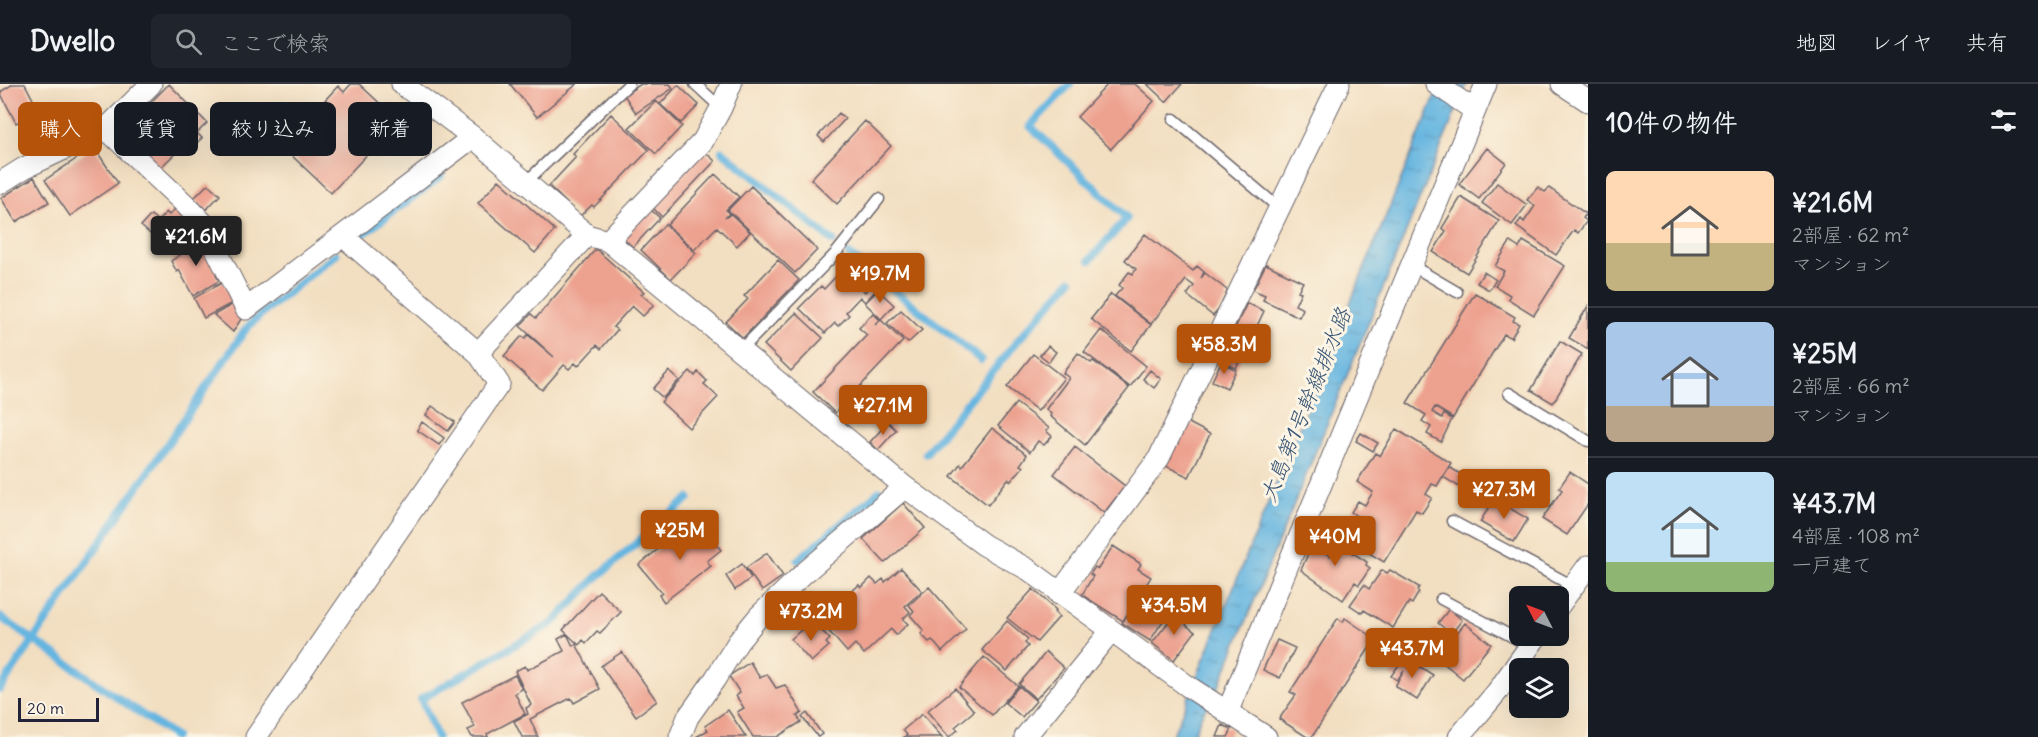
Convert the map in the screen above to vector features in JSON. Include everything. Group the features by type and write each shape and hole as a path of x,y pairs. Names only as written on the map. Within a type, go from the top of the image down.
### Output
{"street":[{"path":"0,183 24,168 106,129 151,84"},
{"path":"402,84 473,137 587,235 608,241 905,487 984,545 1029,570 1189,687 1266,737"},
{"path":"608,241 703,141 731,84"},
{"path":"1059,594 1159,458 1340,84"},
{"path":"1436,84 1469,107"},
{"path":"1220,708 1411,266 1469,107 1486,84"},
{"path":"1562,84 1588,101"},
{"path":"106,129 203,223 246,309 473,137"},
{"path":"478,353 587,235"},
{"path":"256,737 499,384 478,353 344,237"},
{"path":"680,737 688,717 738,642 759,616 803,574 905,487"},
{"path":"1569,593 1588,566"},
{"path":"1025,737 1111,631"},
{"path":"1459,737 1497,692 1530,646"}],"lane":[{"path":"526,182 629,84"},
{"path":"695,84 721,108"},
{"path":"1174,119 1280,208"},
{"path":"741,351 836,253 879,199"},
{"path":"1411,266 1457,292"},
{"path":"1509,393 1588,441"},
{"path":"1452,521 1574,586"},
{"path":"1442,599 1509,630"}],"water":[{"path":"1440,84 1467,84 1220,684 1201,716 1193,737 1172,737"}],"building":[{"path":"13,84 25,84 34,102 18,102 18,122 16,123 0,92"},
{"path":"169,84 187,102 151,102"},
{"path":"351,84 359,84 378,102 348,102 348,156 366,156 331,193 292,156 336,156 336,102 325,100 338,86 344,92"},
{"path":"510,84 577,84 537,117"},
{"path":"641,84 670,84 673,88 636,113 624,95"},
{"path":"1108,84 1135,84 1154,101 1111,149 1077,117"},
{"path":"1147,84 1182,84 1166,102"},
{"path":"678,85 699,105 681,123 660,104"},
{"path":"656,101 682,126 656,154 629,128"},
{"path":"839,113 845,119 824,142 818,136"},
{"path":"198,114 207,123 198,132"},
{"path":"611,114 649,150 594,207 592,205 580,216 549,186 576,157 573,154"},
{"path":"865,121 891,146 837,204 811,179"},
{"path":"1487,148 1506,163 1479,199 1459,184"},
{"path":"704,151 715,161 662,217 652,207"},
{"path":"81,156 100,156 118,183 70,216 45,180"},
{"path":"149,156 173,156 160,168"},
{"path":"715,174 739,197 726,210 730,213 725,218 731,214 750,232 737,246 717,227 694,250 667,225"},
{"path":"34,177 49,202 16,222 1,198"},
{"path":"499,180 555,230 535,253 478,203"},
{"path":"1497,183 1527,205 1512,225 1482,203"},
{"path":"208,184 220,195 206,210 194,198"},
{"path":"751,186 817,250 795,273 728,210"},
{"path":"1538,187 1545,192 1549,188 1586,214 1583,218 1587,221 1578,233 1574,230 1556,255 1516,226 1521,219 1524,222 1535,206 1527,200"},
{"path":"1461,197 1499,221 1467,273 1433,252 1446,231 1442,228"},
{"path":"177,207 196,224 171,252 141,226 151,215 158,221 166,212 169,215"},
{"path":"651,210 660,218 633,247 623,238"},
{"path":"665,224 696,253 671,279 641,250"},
{"path":"1145,234 1193,271 1197,266 1204,272 1201,278 1205,273 1227,290 1227,300 1213,316 1187,295 1194,286 1186,280 1151,324 1115,296 1122,288 1119,285 1129,272 1133,274 1136,269 1125,260"},
{"path":"199,237 218,274 216,275 219,281 193,296 179,270 177,272 171,261 180,255 179,252 184,249 183,246"},
{"path":"1523,241 1565,266 1534,315 1508,299 1510,295 1495,286 1504,271 1495,266 1510,242 1519,248"},
{"path":"596,249 644,292 641,294 654,305 643,316 632,306 613,327 617,330 601,349 597,345 578,366 575,363 569,369 564,365 542,390 504,356 522,336 525,338 528,335 554,357 520,326 531,314 536,318"},
{"path":"778,260 799,280 743,338 726,322 748,299 744,296"},
{"path":"1266,264 1303,282 1295,305 1303,309 1299,317 1263,300 1265,295 1253,290"},
{"path":"842,270 865,292 872,285 876,290 865,302 860,297 846,312 849,315 838,326 835,323 825,333 799,308 821,286 824,289"},
{"path":"1484,272 1496,280 1489,290 1477,283"},
{"path":"223,282 234,302 204,318 194,298"},
{"path":"878,290 894,305 881,319 865,303"},
{"path":"1475,293 1515,317 1513,321 1519,324 1511,338 1504,334 1453,418 1435,407 1432,412 1442,418 1444,414 1452,419 1441,442 1427,434 1431,427 1422,421 1426,415 1407,403"},
{"path":"1111,294 1151,325 1131,351 1091,319"},
{"path":"1247,303 1264,311 1245,351 1228,343"},
{"path":"233,304 241,319 233,332 214,315"},
{"path":"1588,306 1588,349 1569,338"},
{"path":"901,310 922,330 908,343 887,323"},
{"path":"796,313 823,338 791,371 764,345"},
{"path":"873,313 880,320 875,325 881,320 903,341 835,413 813,392 867,335 859,328"},
{"path":"1101,330 1146,366 1130,387 1084,352"},
{"path":"1560,341 1582,354 1553,403 1531,390"},
{"path":"1230,345 1244,352 1236,368 1222,361"},
{"path":"1048,346 1056,352 1049,362 1040,355"},
{"path":"1078,353 1091,363 1093,361 1129,388 1085,445 1050,416 1051,414 1046,409 1069,378 1063,373"},
{"path":"1033,354 1064,378 1038,411 1007,387"},
{"path":"1221,362 1236,370 1227,388 1212,381"},
{"path":"1150,370 1161,379 1154,388 1143,379"},
{"path":"669,371 679,380 663,398 653,389"},
{"path":"690,371 695,376 698,372 707,381 704,384 718,397 689,428 661,402"},
{"path":"1016,403 1049,428 1046,431 1052,436 1044,445 1038,441 1030,452 998,426"},
{"path":"432,406 455,422 448,431 426,415"},
{"path":"1185,421 1210,434 1189,477 1164,465"},
{"path":"422,422 444,438 439,445 417,430"},
{"path":"888,422 896,430 878,450 870,442"},
{"path":"992,428 1027,455 1020,465 1023,467 1011,481 1008,479 988,505 951,476 960,464 962,466"},
{"path":"1396,429 1451,463 1437,486 1432,484 1426,494 1432,498 1422,513 1416,510 1384,562 1344,538 1358,517 1351,512 1358,501 1365,505 1373,492 1357,482 1375,453 1380,456"},
{"path":"1361,433 1378,443 1373,451 1356,441"},
{"path":"1075,447 1125,486 1104,513 1054,474"},
{"path":"1449,467 1467,478 1461,488 1443,477"},
{"path":"1570,472 1588,484 1588,504 1567,535 1542,519 1562,490 1559,488"},
{"path":"1494,499 1528,519 1514,542 1480,522"},
{"path":"903,503 925,528 885,563 863,539"},
{"path":"698,522 721,550 707,561 711,566 664,602 659,595 662,593 639,565 681,530 693,545 685,533"},
{"path":"1317,533 1327,537 1322,551 1330,556 1338,543 1367,562 1366,565 1370,568 1359,585 1355,582 1343,600 1301,570"},
{"path":"1113,546 1141,564 1138,569 1151,577 1123,621 1082,595 1093,576 1090,574 1095,567 1098,569"},
{"path":"767,553 783,576 762,591 746,568"},
{"path":"742,564 751,578 735,590 726,576"},
{"path":"901,568 922,591 905,606 910,612 903,619 908,624 896,635 891,629 864,654 855,644 847,652 827,629 849,609 841,601 859,585 861,588 871,578 877,584 883,579 885,582"},
{"path":"1382,570 1387,573 1390,570 1419,587 1417,591 1419,592 1412,604 1409,602 1393,628 1364,610 1362,613 1350,605 1364,585 1369,589"},
{"path":"929,587 966,629 942,652 932,640 929,642 921,634 924,631 910,615 914,611 909,605"},
{"path":"1033,589 1056,610 1054,612 1059,617 1037,642 1007,618"},
{"path":"599,591 621,612 600,633 597,631 586,643 583,640 579,645 563,630"},
{"path":"1152,596 1169,607 1150,641 1122,623 1138,598 1147,603"},
{"path":"1449,609 1462,620 1451,634 1438,623"},
{"path":"1177,611 1189,620 1186,625 1195,632 1174,660 1152,643"},
{"path":"1338,618 1343,622 1345,618 1376,639 1374,641 1381,645 1377,651 1370,647 1312,737 1307,737 1279,719 1296,695 1290,692"},
{"path":"1007,621 1028,639 1025,643 1028,646 1007,671 982,650"},
{"path":"809,623 814,629 817,626 830,639 826,643 829,646 811,662 791,639"},
{"path":"1465,623 1491,644 1463,679 1431,653 1443,638 1449,643"},
{"path":"1435,629 1442,635 1428,652 1421,646"},
{"path":"567,634 573,646 576,644 600,689 574,703 571,698 530,719 538,737 522,737 514,721 528,714 526,708 531,705 515,671 525,666 527,670 564,651 558,639"},
{"path":"1277,640 1295,648 1280,678 1263,670"},
{"path":"622,652 657,701 636,716 601,666"},
{"path":"1046,652 1064,668 1036,699 1019,684"},
{"path":"984,657 1018,686 992,715 959,687"},
{"path":"1403,659 1409,663 1411,661 1433,675 1417,700 1395,686 1404,671 1397,680 1391,676"},
{"path":"750,662 760,678 767,674 776,688 785,685 802,713 797,716 801,722 777,737 753,737 737,712 744,708 736,696 740,693 729,676"},
{"path":"515,675 522,689 515,693 525,714 487,734 488,737 472,737 468,730 475,727 462,702"},
{"path":"1019,686 1036,701 1022,717 1005,703"},
{"path":"955,688 974,711 955,727 958,730 949,737 927,711"},
{"path":"728,710 746,737 696,737 708,730 705,726"},
{"path":"807,713 822,734 818,737 802,717"},
{"path":"922,714 942,737 904,737 907,735 903,730"},
{"path":"1222,725 1232,729 1228,737 1217,737"}],"waterway":[{"path":"1070,84 1030,126 1127,218 1090,260"},
{"path":"722,151 833,241"},
{"path":"363,234 441,176"},
{"path":"0,689 246,329 336,254"},
{"path":"849,254 981,360"},
{"path":"926,453 1019,339 1071,280"},
{"path":"798,560 880,491"},
{"path":"437,737 421,699 553,623 596,578 689,498"},
{"path":"0,617 175,737"}],"water label":[{"name":"大島第1号幹線排水路","path":"1305,405"}]}
